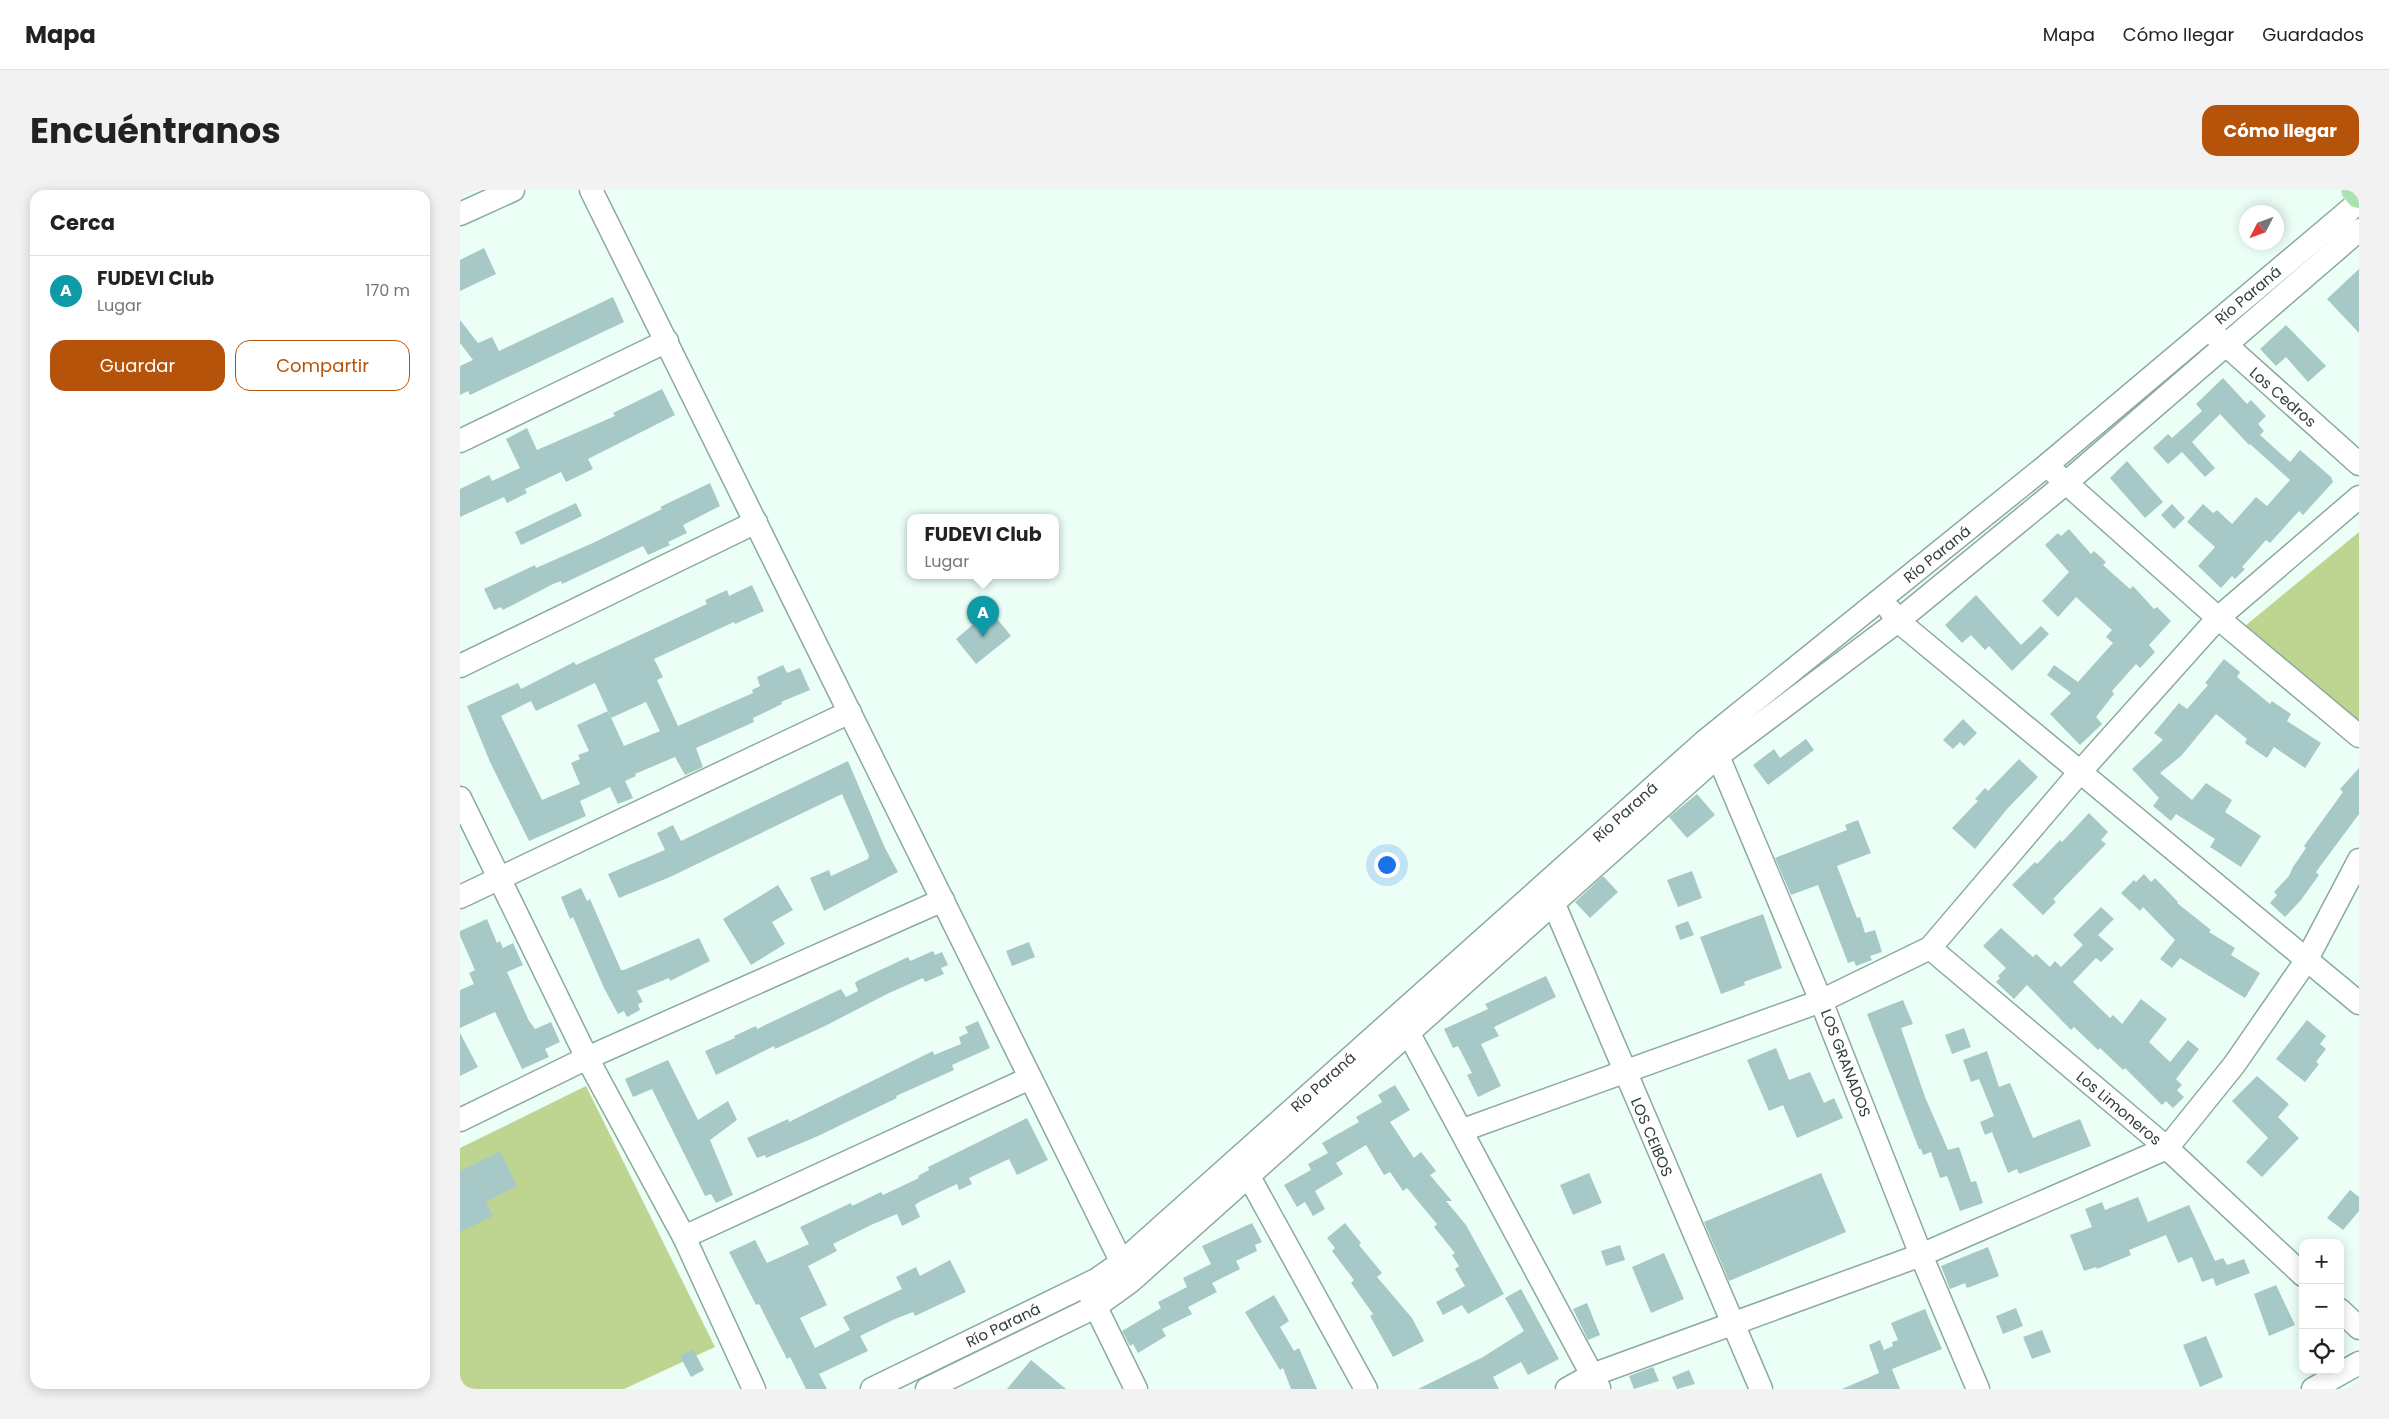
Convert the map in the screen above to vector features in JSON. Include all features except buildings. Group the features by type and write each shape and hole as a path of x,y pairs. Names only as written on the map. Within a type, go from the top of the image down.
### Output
{"main road":[{"path":"2356,190 2359,194"}],"street":[{"path":"460,214 513,190"},
{"path":"591,190 1126,1271"},
{"name":"Río Paraná","path":"927,1389 1095,1307 1126,1271 1547,894 1882,599 2048,465 2359,202"},
{"name":"Río Paraná","path":"1712,748 1898,620 2066,483 2359,230"},
{"name":"Los Cedros","path":"2209,329 2225,346 2359,464"},
{"path":"460,441 667,341"},
{"path":"2048,465 2218,618 2359,736"},
{"path":"1463,1130 1822,1000 1930,948 2080,772 2218,618 2359,497"},
{"path":"460,666 756,522"},
{"path":"1882,599 1898,620 2359,1003"},
{"path":"460,897 850,712"},
{"name":"LOS GRANADOS","path":"1712,748 1822,1000 1921,1255 1978,1389"},
{"path":"460,798 587,1058 684,1237 754,1389"},
{"path":"1567,1389 1596,1382 1733,1324 1921,1255 2167,1148 2234,1065 2306,960 2359,860"},
{"name":"LOS CEIBOS","path":"1547,894 1761,1389"},
{"path":"460,1120 587,1058 943,900"},
{"name":"Los Limoneros","path":"1930,948 2167,1148 2299,1271"},
{"path":"1402,1025 1463,1130 1596,1382"},
{"path":"684,1237 1030,1078"},
{"path":"1244,1167 1366,1389"},
{"name":"Río Paraná","path":"872,1389 1085,1285 1126,1271"},
{"path":"1085,1285 1136,1389"},
{"path":"2344,1314 2359,1328"},
{"path":"2313,1389 2359,1363"}],"green space":[{"path":"2359,532 2359,725 2245,626"},
{"path":"586,1086 715,1347 624,1389 462,1389 460,1385 460,1148"}],"place":[{"name":"FUDEVI Club","path":"983,637"}]}
